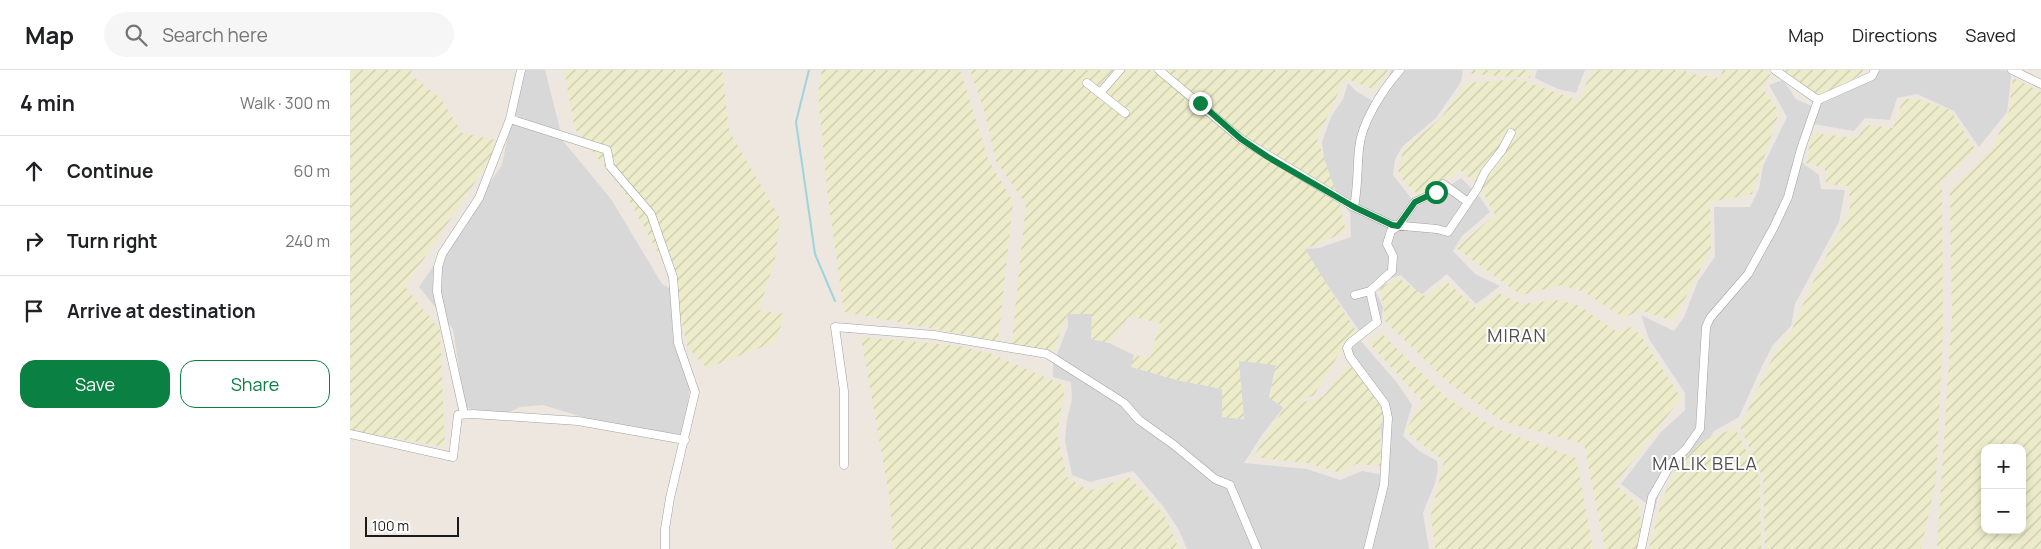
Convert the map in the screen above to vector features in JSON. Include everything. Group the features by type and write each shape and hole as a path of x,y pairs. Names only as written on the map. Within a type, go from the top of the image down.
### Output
{"street":[{"path":"464,414 437,292 438,267 442,254 479,198 510,118 521,70"},
{"path":"1100,93 1120,70"},
{"path":"1159,70 1241,139 1354,207 1398,226 1438,229 1448,232 1511,133"},
{"path":"1354,207 1358,188 1359,147 1362,136 1379,97 1400,70"},
{"path":"1775,70 1818,100"},
{"path":"1641,549 1652,497 1672,462 1686,448 1700,428 1706,327 1710,318 1748,274 1788,197 1801,149 1818,100 1872,76 1875,70"},
{"path":"2012,70 2041,84"},
{"path":"1087,83 1126,113"},
{"path":"510,118 607,150 610,166 652,214 673,277 678,343 695,392 664,529 665,549"},
{"path":"1356,295 1370,291 1392,271 1393,256 1388,241 1391,230 1398,226 1415,202 1436,192 1443,184 1468,202"},
{"path":"1368,549 1384,485 1388,418 1385,404 1350,357 1348,348 1350,343 1377,322 1370,291"},
{"path":"844,465 844,392 835,327 934,335 1047,354 1124,403 1139,420 1174,445 1215,479 1230,485 1257,549"},
{"path":"350,434 452,457 458,415 464,414 578,422 685,440"}],"shaded area":[{"path":"521,70 545,70 563,141 611,199 662,284 671,289 690,385 684,436 612,426 543,405 520,407 504,415 484,413 465,407 453,329 419,287 502,165"},
{"path":"1391,70 1463,70 1461,82 1436,118 1403,146 1395,159 1393,175 1418,207 1461,178 1479,196 1490,212 1462,236 1453,251 1475,274 1500,286 1476,304 1447,274 1421,295 1401,275 1374,288 1383,307 1381,325 1360,332 1319,273 1305,249 1319,248 1351,237 1350,213 1336,194 1325,167 1322,142 1331,117 1343,99 1348,83 1356,91 1374,102 1385,86"},
{"path":"1537,70 1585,70 1576,93 1558,89 1535,78"},
{"path":"1879,70 2005,70 2010,72 2011,77 2007,112 1979,147 1954,111 1917,94 1897,98 1890,120 1865,118 1854,131 1813,124 1800,161 1819,175 1821,189 1845,190 1839,222 1795,304 1791,326 1773,345 1739,417 1714,431 1701,453 1675,461 1661,483 1655,510 1621,484 1661,432 1685,410 1685,393 1649,339 1641,315 1674,331 1684,317 1698,281 1715,257 1714,207 1750,207 1759,189 1763,166 1787,117 1769,85 1783,80 1796,99 1814,107 1844,88 1874,79"},
{"path":"1067,314 1092,314 1091,339 1109,343 1134,355 1132,367 1177,380 1222,389 1222,417 1244,419 1238,360 1276,365 1269,397 1284,407 1262,435 1244,463 1307,469 1340,480 1362,471 1385,475 1387,463 1380,425 1389,411 1375,393 1368,373 1347,352 1360,340 1398,384 1412,405 1403,436 1419,451 1437,461 1438,469 1435,483 1423,513 1429,549 1187,549 1179,530 1163,506 1133,471 1090,482 1072,475 1065,441 1072,399 1071,382 1053,377 1053,365 1068,326"}],"green space":[{"path":"350,70 412,70 410,74 441,99 462,133 495,140 493,155 405,287 440,330 445,447 350,430"},
{"path":"564,70 722,70 729,131 780,218 775,259 759,310 785,314 775,342 707,368 688,348 669,272 624,191 575,129"},
{"path":"822,70 960,70 988,159 1013,202 998,341 844,312 828,198 818,94"},
{"path":"970,70 1388,70 1375,90 1345,78 1317,139 1339,200 1346,232 1305,249 1357,333 1340,352 1314,395 1288,406 1323,397 1351,361 1374,396 1388,411 1380,425 1381,466 1356,464 1341,473 1307,463 1253,457 1284,408 1269,398 1276,365 1239,361 1244,419 1222,417 1222,389 1177,380 1131,367 1134,355 1150,358 1160,323 1129,316 1109,343 1091,339 1092,314 1067,314 1052,355 1011,349 1026,204 996,161 985,113"},
{"path":"1470,70 1531,70 1530,78 1472,74"},
{"path":"1592,70 1686,70 1686,73 1720,78 1723,70 1764,70 1771,74 1762,87 1779,112 1752,194 1710,202 1711,249 1673,321 1640,310 1624,318 1584,292 1561,285 1521,295 1456,248 1495,215 1480,187 1460,170 1422,199 1398,175 1403,150 1441,118 1466,83 1519,79 1579,101"},
{"path":"1784,70 1868,70 1818,100"},
{"path":"2013,78 2041,92 2041,549 1937,549 1952,316 1950,190 1991,151 2009,111"},
{"path":"1903,99 1917,99 1950,110 1975,149 1942,182 1943,330 1936,481 1921,549 1765,549 1763,478 1740,427 1774,355 1791,332 1814,280 1847,217 1851,203 1848,186 1826,184 1825,168 1806,163 1812,133 1857,138 1866,125 1893,128"},
{"path":"1399,278 1426,297 1446,281 1477,309 1498,293 1522,304 1556,300 1578,305 1617,332 1632,327 1642,337 1681,398 1615,484 1638,505 1642,526 1638,549 1605,549 1584,444 1502,421 1449,383 1386,322 1380,287"},
{"path":"1381,333 1448,399 1497,429 1576,458 1593,549 1435,549 1431,515 1444,461 1405,431 1423,402 1368,342"},
{"path":"861,337 959,346 992,354 1065,386 1057,435 1067,477 1089,491 1129,477 1164,514 1179,549 893,549 890,500"},
{"path":"1735,428 1760,479 1761,549 1649,549 1661,503 1676,467 1701,442"}],"waterway":[{"path":"809,70 796,122 815,254 835,301"}],"district":[{"name":"MIRAN","path":"1517,335"},
{"name":"MALIK BELA","path":"1705,463"}],"route":[{"path":"1200,103 1241,139 1268,157 1319,188 1392,225 1398,226 1415,202 1436,192"}]}
